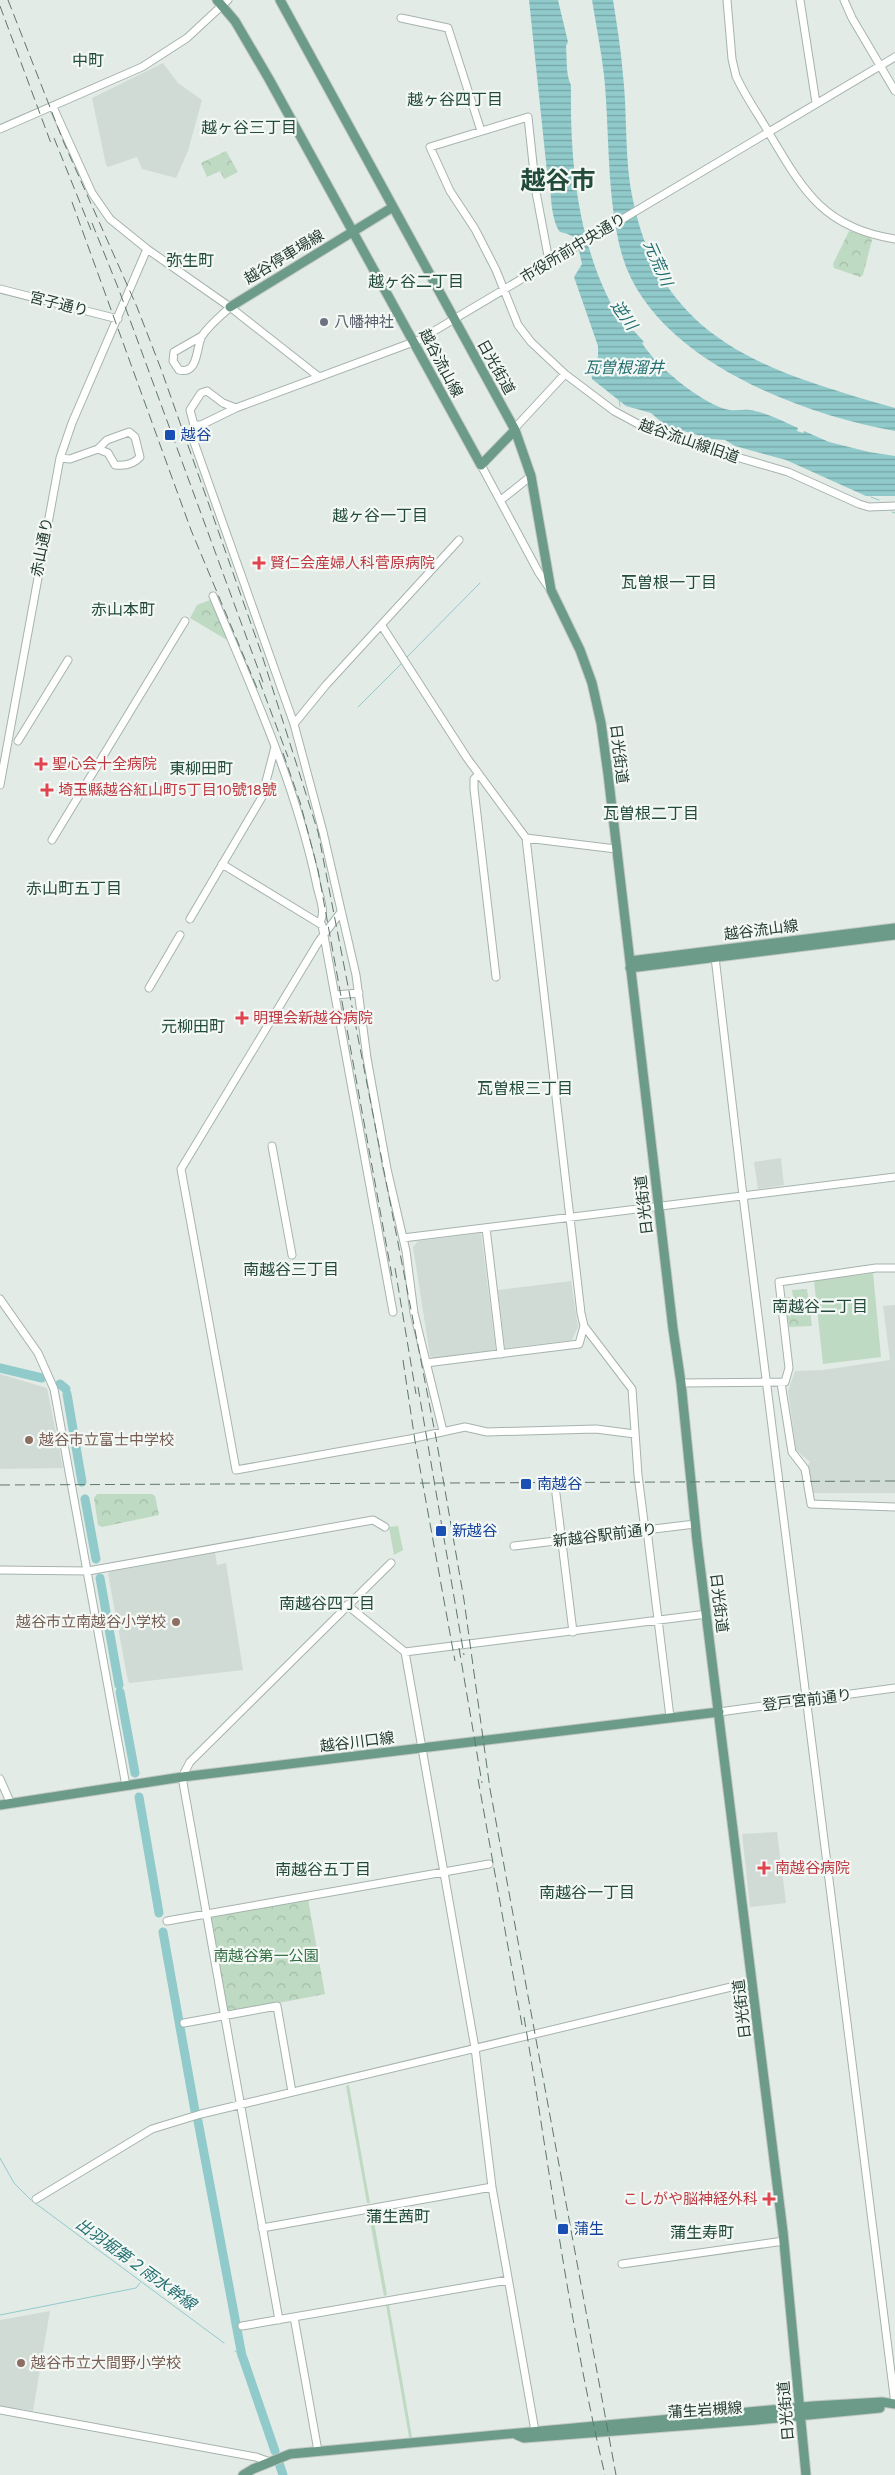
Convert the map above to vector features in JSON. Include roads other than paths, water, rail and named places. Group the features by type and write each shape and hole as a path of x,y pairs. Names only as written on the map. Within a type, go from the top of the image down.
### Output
{"main road":[{"name":"日光街道","path":"280,0 514,430 531,476 544,560 551,590 582,656 596,698 602,731 681,1383 695,1524 784,2241 806,2475"},
{"name":"越谷流山線","path":"222,2 258,59 482,465"},
{"path":"353,231 393,207"},
{"name":"越谷停車場線","path":"230,307 353,231"},
{"path":"482,465 514,430"},
{"name":"越谷流山線","path":"630,964 895,928"},
{"name":"越谷流山線","path":"630,964 715,957 895,935"},
{"name":"越谷川口線","path":"0,1805 182,1777 719,1712"},
{"path":"800,2411 848,2403 895,2404"},
{"name":"蒲生岩槻線","path":"243,2475 290,2454 517,2435 524,2431 535,2430 800,2411"},
{"name":"蒲生岩槻線","path":"517,2435 524,2438 800,2411"}],"street":[{"path":"727,0 734,70 742,88 794,178 820,206 856,229 895,239"},
{"path":"800,0 816,103"},
{"path":"844,0 852,18 895,91"},
{"path":"0,129 152,62 187,38 222,2"},
{"path":"401,18 448,28 481,131 528,116 536,192 549,261"},
{"name":"市役所前中央通り","path":"223,416 236,408 414,342 895,57"},
{"path":"53,107 99,205 115,224 147,249 230,307 319,377"},
{"name":"越谷流山線旧道","path":"481,131 430,147 444,180 475,229 524,333 565,374 614,411 652,430 682,441 788,472 859,504 869,507 895,506"},
{"name":"赤山通り","path":"0,785 60,458 72,424 147,249"},
{"name":"宮子通り","path":"0,289 118,319"},
{"path":"202,336 197,359 191,367 179,370 173,355 176,350 202,336 230,307"},
{"path":"186,345 193,345 198,350"},
{"path":"514,430 565,374"},
{"path":"236,408 223,403 210,392 201,393 190,410 196,426 194,442 294,724 323,832 359,993 367,1058 387,1169 403,1238 414,1313 443,1431"},
{"path":"196,426 223,416 223,403"},
{"path":"60,458 70,459 98,449 107,440 128,432 135,437 140,457 122,466 115,465 108,453 98,449"},
{"path":"482,465 532,559 551,590"},
{"path":"501,500 531,476"},
{"path":"294,724 326,685 459,540"},
{"path":"532,559 544,560"},
{"path":"213,596 276,747 292,792 312,863 323,916 319,922"},
{"path":"52,840 185,621"},
{"path":"382,626 479,774 526,838 581,1313 584,1326 632,1388 635,1434 646,1530 670,1717"},
{"path":"18,741 68,660"},
{"path":"190,919 262,797 276,747"},
{"path":"479,774 474,779 474,789 496,977"},
{"path":"526,838 616,849"},
{"path":"222,864 322,925 392,1312"},
{"path":"341,912 324,934 181,1169 236,1470 410,1439 468,1426 487,1432 596,1429 635,1434"},
{"path":"149,988 180,935"},
{"path":"715,957 743,1196 895,2404"},
{"path":"335,995 359,993"},
{"path":"272,1146 292,1255"},
{"path":"403,1238 895,1177"},
{"path":"486,1228 501,1354"},
{"path":"681,1383 785,1382 789,1368 779,1282 895,1268"},
{"path":"0,1299 30,1340 51,1380 88,1571 126,1786"},
{"path":"426,1363 579,1344 584,1326"},
{"path":"781,1383 792,1452 804,1469 811,1504 895,1507"},
{"path":"556,1494 573,1632"},
{"path":"0,1570 88,1571 373,1520 385,1527"},
{"name":"新越谷駅前通り","path":"514,1546 695,1524"},
{"path":"279,2320 182,1777 190,1762 391,1563"},
{"path":"348,1605 405,1652 475,2048 492,2187 535,2430"},
{"path":"405,1652 707,1614"},
{"name":"登戸宮前通り","path":"719,1712 895,1688"},
{"path":"0,1779 11,1804"},
{"path":"168,1921 489,1864"},
{"path":"36,2199 152,2128 240,2104 752,1982"},
{"path":"184,2023 277,2006 292,2092"},
{"path":"262,2228 492,2187"},
{"path":"622,2264 784,2241"},
{"path":"242,2326 508,2280"},
{"path":"294,2317 318,2452"},
{"path":"0,2410 256,2456 270,2462"}],"water":[{"name":"瓦曽根溜井","path":"529,0 558,0 568,42 566,46 567,72 571,86 573,150 580,212 597,273 610,302 626,329 634,331 657,362 679,382 715,405 729,410 760,412 798,428 797,431 803,433 804,431 829,442 895,456 895,496 866,496 786,460 735,446 725,440 712,439 666,426 651,413 626,406 592,379 591,369 594,370 598,356 598,346 574,277 582,264 577,242 572,236 560,232 553,213"},
{"path":"592,0 613,0 622,66 630,184 639,225 652,260 670,290 692,315 717,337 747,355 781,371 819,385 895,408 895,431 857,423 816,411 774,395 734,375 696,351 664,324 638,291 622,255 613,210 604,75"}],"waterway":[{"path":"619,399 620,406"},
{"path":"871,497 879,500"},
{"path":"405,659 480,583"},
{"path":"358,707 403,662"},
{"path":"0,1368 42,1378"},
{"path":"60,1384 66,1389"},
{"path":"67,1394 82,1482"},
{"path":"85,1499 96,1559"},
{"path":"100,1578 119,1685"},
{"path":"120,1692 135,1773"},
{"path":"139,1797 159,1913"},
{"path":"163,1932 195,2111"},
{"path":"198,2121 242,2356"},
{"name":"出羽堀第２雨水幹線","path":"0,2158 14,2183 31,2200"},
{"name":"出羽堀第２雨水幹線","path":"35,2203 224,2343"},
{"path":"0,2315 136,2288 140,2283"},
{"name":"出羽堀第２雨水幹線","path":"235,2351 242,2356"},
{"path":"243,2358 275,2451"},
{"path":"279,2463 283,2475"}],"railway":[{"path":"8,0 64,143 137,307 161,369 261,652 318,832 436,1438 464,1600 490,1789 616,2475"},
{"path":"0,6 52,146"},
{"path":"54,138 91,230"},
{"path":"72,202 191,530 257,688"},
{"path":"92,223 119,290 264,685"},
{"path":"259,680 288,757"},
{"path":"283,753 300,802 318,870 392,1276"},
{"path":"395,1268 416,1394"},
{"path":"403,1360 415,1441 455,1661"},
{"path":"418,1387 464,1655"},
{"path":"0,1485 895,1481"},
{"path":"459,1648 482,1783"},
{"path":"478,1779 522,2025"},
{"path":"524,2017 570,2304 605,2475"}],"place":[{"name":"八幡神社","path":"324,322"},
{"name":"越谷","path":"170,435"},
{"name":"賢仁会産婦人科菅原病院","path":"259,563"},
{"name":"聖心会十全病院","path":"41,764"},
{"name":"埼玉縣越谷紅山町5丁目10號18號","path":"47,790"},
{"name":"明理会新越谷病院","path":"242,1018"},
{"name":"越谷市立富士中学校","path":"29,1440"},
{"name":"南越谷","path":"526,1484"},
{"name":"新越谷","path":"441,1531"},
{"name":"越谷市立南越谷小学校","path":"176,1622"},
{"name":"南越谷病院","path":"764,1868"},
{"name":"こしがや脳神経外科","path":"769,2199"},
{"name":"蒲生","path":"563,2229"},
{"name":"越谷市立大間野小学校","path":"21,2363"}],"district":[{"name":"中町","path":"88,60"},
{"name":"越ヶ谷四丁目","path":"455,99"},
{"name":"越ヶ谷三丁目","path":"249,127"},
{"name":"越谷市","path":"558,180"},
{"name":"弥生町","path":"190,260"},
{"name":"越ヶ谷二丁目","path":"416,281"},
{"name":"越ヶ谷一丁目","path":"380,515"},
{"name":"瓦曽根一丁目","path":"669,582"},
{"name":"赤山本町","path":"123,609"},
{"name":"東柳田町","path":"201,768"},
{"name":"瓦曽根二丁目","path":"651,813"},
{"name":"赤山町五丁目","path":"74,888"},
{"name":"元柳田町","path":"193,1026"},
{"name":"瓦曽根三丁目","path":"525,1088"},
{"name":"南越谷三丁目","path":"291,1269"},
{"name":"南越谷二丁目","path":"820,1306"},
{"name":"南越谷四丁目","path":"327,1603"},
{"name":"南越谷五丁目","path":"323,1869"},
{"name":"南越谷一丁目","path":"587,1892"},
{"name":"蒲生茜町","path":"398,2216"},
{"name":"蒲生寿町","path":"702,2232"}],"water label":[{"name":"元荒川","path":"658,263"},
{"name":"逆川","path":"624,315"}],"park label":[{"name":"南越谷第一公園","path":"266,1956"}]}
